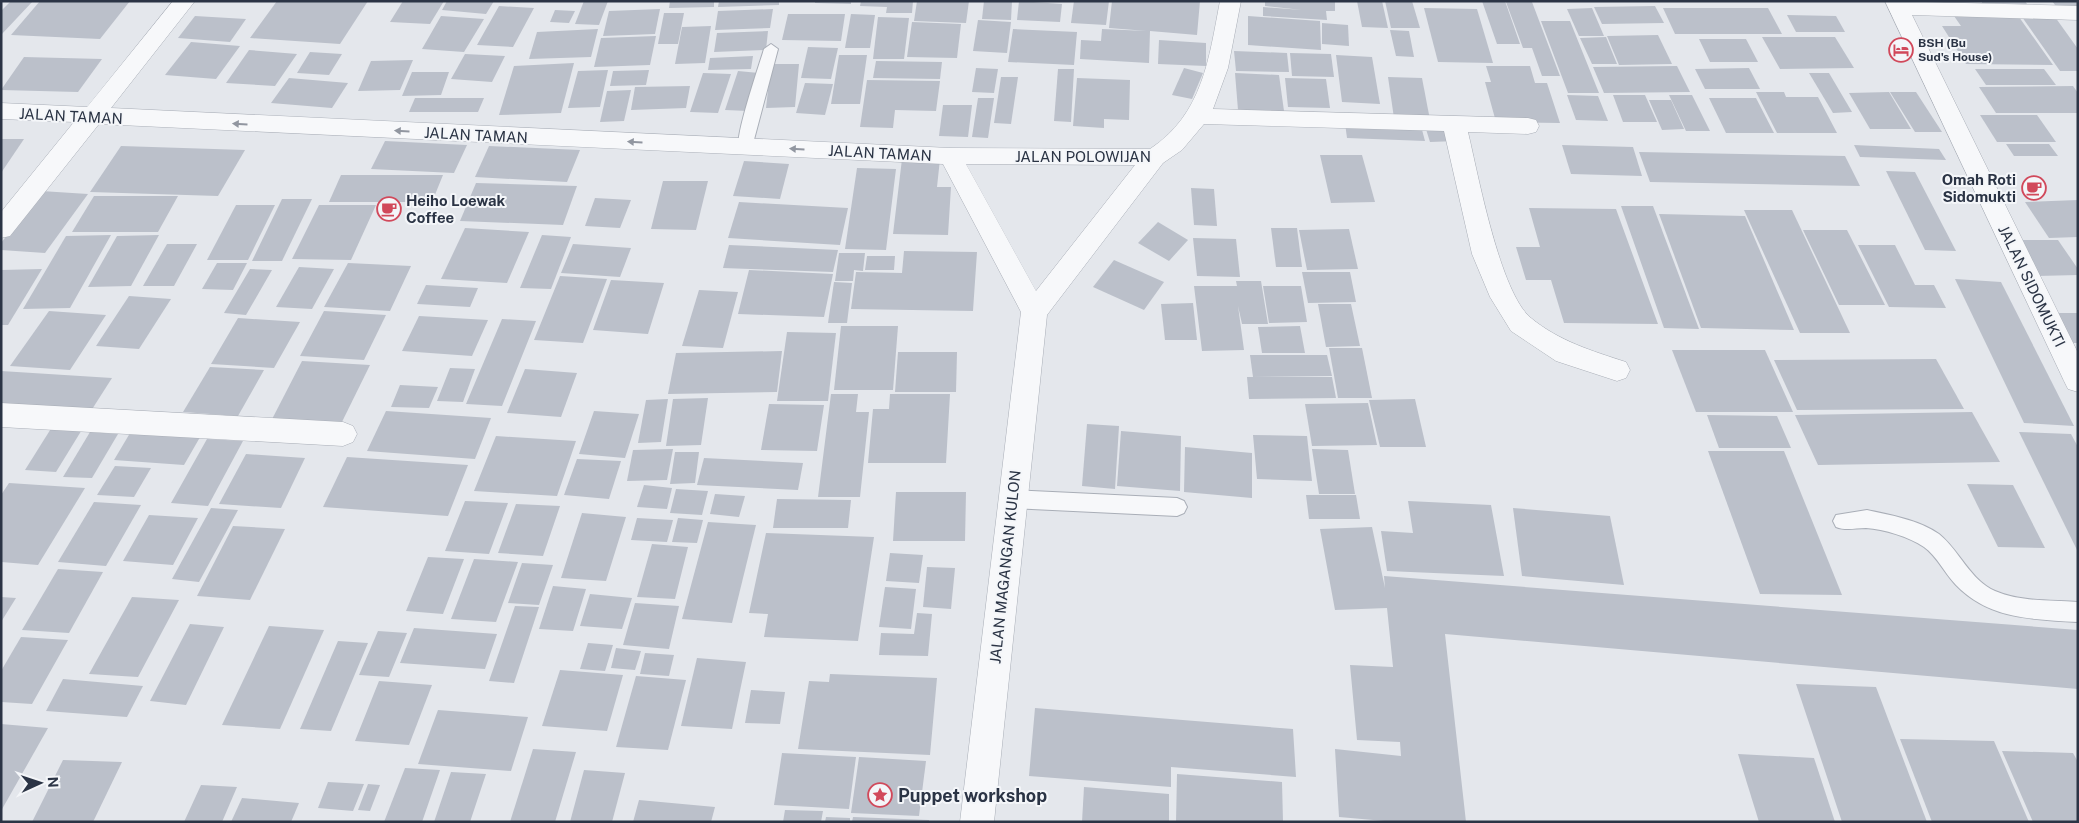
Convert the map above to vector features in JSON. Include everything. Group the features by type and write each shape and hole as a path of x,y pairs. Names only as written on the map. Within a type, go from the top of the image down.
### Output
{"street":[{"path":"1,229 185,1"},
{"name":"JALAN POLOWIJAN","path":"950,156 1155,157 1171,149 1198,116 1213,83 1231,1"},
{"path":"1897,5 2078,13"},
{"name":"JALAN SIDOMUKTI","path":"1897,5 2078,381"},
{"name":"JALAN TAMAN","path":"1,111 92,117 950,156"},
{"path":"1198,116 1528,126"},
{"path":"1454,123 1485,254 1503,297 1520,324 1565,353 1617,370"},
{"path":"950,156 1034,312 1155,157"},
{"name":"JALAN MAGANGAN KULON","path":"977,822 1034,312"},
{"path":"1,415 343,434"}],"lane":[{"path":"745,147 747,132 771,49"},
{"path":"1013,499 1177,507"},
{"path":"1843,521 1867,518 1899,526 1932,541 1964,579 1986,597 2016,608 2078,612"}],"building":[{"path":"11,1 33,1 1,35 1,11"},
{"path":"40,1 130,1 100,39 11,35"},
{"path":"277,1 368,1 340,44 250,38"},
{"path":"403,1 444,1 430,24 390,22"},
{"path":"447,1 494,1 486,14 442,10"},
{"path":"584,1 608,1 599,25 575,24"},
{"path":"670,1 714,1 714,7 669,8"},
{"path":"719,1 779,1 779,5 718,7"},
{"path":"815,1 851,1 851,4 815,3"},
{"path":"861,1 913,1 912,13 886,13 887,7 860,6"},
{"path":"917,1 969,1 966,23 914,21"},
{"path":"984,1 1012,1 1011,20 982,19"},
{"path":"1019,1 1062,4 1060,22 1017,20"},
{"path":"1074,1 1109,1 1106,25 1071,23"},
{"path":"1112,1 1200,1 1197,35 1150,31 1149,63 1080,59 1081,40 1101,41 1102,29 1147,31 1109,28"},
{"path":"1265,1 1335,1 1335,11 1326,11 1327,20 1263,16 1263,7 1302,10 1265,6"},
{"path":"1357,1 1382,1 1388,28 1362,27"},
{"path":"1385,1 1412,1 1420,28 1391,28"},
{"path":"1482,1 1505,1 1520,44 1497,44"},
{"path":"1982,1 2025,1 2027,4 1982,3"},
{"path":"2052,1 2078,1 2078,9 2058,9"},
{"path":"1506,2 1532,2 1560,76 1542,76 1532,48 1523,48"},
{"path":"499,6 534,8 513,47 477,45"},
{"path":"1655,6 1664,23 1602,24 1594,7"},
{"path":"1424,8 1477,9 1493,63 1438,62"},
{"path":"1592,8 1604,36 1579,36 1567,9"},
{"path":"1663,8 1768,8 1782,34 1675,34"},
{"path":"660,9 655,34 603,36 609,11"},
{"path":"773,9 770,28 715,30 718,11"},
{"path":"555,10 575,11 569,23 550,22"},
{"path":"664,13 684,13 678,44 658,44"},
{"path":"788,14 845,14 841,41 782,40"},
{"path":"851,14 875,15 870,48 845,48"},
{"path":"1787,15 1836,16 1845,32 1796,32"},
{"path":"195,16 246,19 230,42 178,38"},
{"path":"441,16 484,19 464,52 422,49"},
{"path":"1248,16 1320,21 1321,50 1248,45"},
{"path":"1954,16 2019,17 2053,65 1966,64 1942,26 1961,26"},
{"path":"878,17 909,18 904,59 873,59"},
{"path":"2022,17 2055,17 2078,49 2078,71 2060,71"},
{"path":"978,20 1011,22 1007,53 973,51"},
{"path":"1541,21 1570,21 1599,93 1568,93"},
{"path":"912,22 961,24 957,58 907,57"},
{"path":"1322,23 1348,25 1349,46 1322,44"},
{"path":"711,26 705,63 675,64 682,27"},
{"path":"598,29 591,57 529,59 537,32"},
{"path":"1013,29 1077,32 1074,65 1008,62"},
{"path":"1390,30 1409,31 1414,57 1396,56"},
{"path":"768,31 766,50 714,52 717,33"},
{"path":"1658,35 1672,64 1619,65 1607,36"},
{"path":"656,36 650,65 594,67 601,38"},
{"path":"1606,37 1617,64 1592,64 1580,38"},
{"path":"1762,37 1835,37 1854,68 1780,69"},
{"path":"1699,39 1746,39 1758,62 1710,62"},
{"path":"1159,40 1206,43 1206,66 1158,64"},
{"path":"191,42 240,46 216,79 165,75"},
{"path":"808,47 838,48 831,79 801,78"},
{"path":"249,50 297,54 275,86 226,83"},
{"path":"1234,51 1287,53 1289,72 1236,71"},
{"path":"310,52 342,54 329,75 297,73"},
{"path":"1290,53 1331,54 1334,77 1292,76"},
{"path":"465,54 505,56 492,82 451,79"},
{"path":"839,55 867,55 860,104 831,104"},
{"path":"1336,55 1372,57 1380,104 1342,102"},
{"path":"753,56 751,69 708,70 710,58"},
{"path":"24,57 102,59 78,92 1,90"},
{"path":"413,60 400,90 358,91 371,61"},
{"path":"876,61 942,62 940,79 873,78"},
{"path":"574,63 561,113 499,115 514,66"},
{"path":"771,64 799,64 795,107 766,108"},
{"path":"1486,66 1530,66 1535,83 1547,83 1560,123 1496,122 1485,82 1491,82"},
{"path":"1677,66 1690,92 1604,93 1593,67"},
{"path":"976,68 998,69 994,93 972,92"},
{"path":"1184,68 1203,73 1192,99 1172,95"},
{"path":"1749,68 1760,89 1705,89 1695,69"},
{"path":"1058,69 1074,69 1071,122 1054,121"},
{"path":"1975,69 2044,69 2056,85 1986,85"},
{"path":"608,70 600,107 568,108 578,71"},
{"path":"649,70 646,85 610,86 613,71"},
{"path":"738,71 759,73 748,111 725,110"},
{"path":"412,72 449,72 441,95 402,96"},
{"path":"703,73 731,74 718,113 690,112"},
{"path":"1235,73 1279,75 1284,111 1238,110"},
{"path":"1809,73 1829,73 1852,112 1833,113"},
{"path":"1001,77 1018,77 1011,124 994,123"},
{"path":"1388,77 1422,78 1430,120 1394,118"},
{"path":"289,78 348,83 332,108 271,103"},
{"path":"1077,78 1130,80 1129,120 1104,119 1104,128 1073,126"},
{"path":"1285,78 1326,79 1330,108 1288,107"},
{"path":"867,80 940,81 936,111 895,110 893,128 860,127"},
{"path":"805,83 833,84 825,115 796,113"},
{"path":"690,86 686,108 631,110 635,87"},
{"path":"2073,86 2078,93 2078,113 1996,113 1979,87"},
{"path":"631,90 624,121 600,122 607,91"},
{"path":"1756,92 1784,92 1786,97 1818,97 1837,133 1777,133"},
{"path":"1889,92 1911,129 1870,129 1849,93"},
{"path":"1890,92 1916,92 1942,132 1915,132"},
{"path":"1567,95 1598,96 1608,121 1576,120"},
{"path":"1613,95 1645,95 1657,122 1623,122"},
{"path":"1669,95 1692,95 1710,131 1686,131"},
{"path":"415,98 484,98 478,112 409,112"},
{"path":"978,98 994,98 988,138 972,137"},
{"path":"1709,98 1756,98 1774,133 1726,133"},
{"path":"1649,100 1671,100 1684,129 1662,130"},
{"path":"943,105 972,105 968,137 939,136"},
{"path":"1980,115 2037,115 2056,142 1997,142"},
{"path":"1345,123 1421,126 1425,141 1347,138"},
{"path":"1425,126 1452,126 1457,141 1430,142"},
{"path":"1,139 24,139 1,173"},
{"path":"385,141 467,145 454,173 371,169"},
{"path":"2006,144 2049,144 2058,156 2014,156"},
{"path":"1562,145 1633,147 1642,176 1571,174"},
{"path":"1854,145 1939,149 1946,160 1860,157"},
{"path":"121,146 245,150 218,196 90,192"},
{"path":"489,146 580,150 567,182 475,177"},
{"path":"1639,152 1845,156 1860,186 1650,182"},
{"path":"1320,155 1362,155 1375,202 1331,203"},
{"path":"902,159 940,159 937,187 951,187 948,235 893,234"},
{"path":"744,161 789,164 780,199 733,196"},
{"path":"857,168 896,169 886,250 845,249"},
{"path":"1886,171 1915,172 1956,251 1925,250"},
{"path":"341,175 443,175 432,202 329,202"},
{"path":"663,181 708,181 696,230 651,229"},
{"path":"476,183 577,186 563,225 460,221"},
{"path":"1191,188 1214,189 1217,226 1194,225"},
{"path":"41,191 88,194 45,253 1,250 1,243"},
{"path":"94,196 178,196 158,232 72,232"},
{"path":"595,198 631,200 620,228 585,226"},
{"path":"282,199 312,199 282,261 252,261"},
{"path":"2078,200 2078,237 2049,238 2025,202"},
{"path":"739,202 848,208 840,245 728,238"},
{"path":"236,205 275,205 248,260 207,260"},
{"path":"319,205 376,205 351,260 292,259"},
{"path":"1621,206 1653,206 1699,329 1664,328"},
{"path":"1529,208 1616,209 1658,324 1564,323 1551,280 1526,280 1516,247 1540,247"},
{"path":"1744,210 1792,210 1850,333 1800,333"},
{"path":"1659,214 1745,216 1794,330 1701,328"},
{"path":"1158,222 1188,240 1169,261 1138,243"},
{"path":"465,228 529,232 507,283 441,279"},
{"path":"1271,228 1297,228 1302,267 1276,267"},
{"path":"1349,229 1358,269 1307,270 1299,230"},
{"path":"1803,230 1847,230 1885,305 1839,305"},
{"path":"111,235 70,308 23,309 66,236"},
{"path":"159,235 131,286 88,287 117,236"},
{"path":"542,235 571,237 551,289 520,288"},
{"path":"1193,238 1236,239 1240,277 1197,276"},
{"path":"2014,240 2058,240 2078,269 2078,275 2037,276"},
{"path":"167,244 197,244 174,286 143,286"},
{"path":"573,244 631,248 620,277 561,273"},
{"path":"729,245 838,250 833,272 723,268"},
{"path":"1858,245 1895,245 1915,285 1934,285 1946,308 1889,307"},
{"path":"904,251 977,252 973,311 851,309 856,272 902,273"},
{"path":"839,253 865,253 863,271 854,270 853,281 835,281"},
{"path":"867,256 895,256 894,270 865,270"},
{"path":"1114,260 1164,282 1144,310 1093,287"},
{"path":"217,263 247,263 233,290 202,289"},
{"path":"348,263 411,266 390,311 324,307"},
{"path":"299,267 334,269 312,309 276,307"},
{"path":"42,269 8,325 1,325 1,270"},
{"path":"250,269 272,270 246,315 224,313"},
{"path":"749,270 833,274 824,317 738,314"},
{"path":"1302,272 1350,272 1356,302 1308,303"},
{"path":"560,276 607,279 583,343 534,340"},
{"path":"1955,279 2001,282 2074,426 2024,423"},
{"path":"611,280 664,283 648,334 593,330"},
{"path":"1236,281 1261,281 1268,324 1242,324 1238,306 1244,350 1202,351 1194,286 1237,286"},
{"path":"834,282 852,283 847,323 828,323"},
{"path":"426,285 478,288 470,307 417,304"},
{"path":"1263,286 1301,286 1307,322 1269,323"},
{"path":"699,290 738,292 723,348 682,346"},
{"path":"129,296 171,299 139,349 96,346"},
{"path":"1193,303 1197,340 1165,340 1161,304"},
{"path":"1318,304 1351,304 1360,346 1326,347"},
{"path":"49,311 106,315 70,370 10,366"},
{"path":"324,311 386,315 364,360 300,356"},
{"path":"2053,313 2078,313 2078,343 2071,343"},
{"path":"419,316 488,320 472,356 402,351"},
{"path":"238,318 300,322 274,368 211,364"},
{"path":"502,319 536,321 502,406 466,404"},
{"path":"841,326 898,326 893,390 834,390"},
{"path":"1300,326 1305,353 1262,353 1258,327"},
{"path":"787,332 836,333 828,401 777,401"},
{"path":"1329,348 1362,348 1372,398 1338,398"},
{"path":"1672,350 1765,350 1793,412 1696,412"},
{"path":"782,351 777,392 668,394 676,353"},
{"path":"898,352 957,352 956,392 895,392"},
{"path":"1250,355 1327,355 1332,376 1253,377"},
{"path":"1936,359 1964,409 1797,410 1774,360"},
{"path":"302,361 370,365 338,430 269,425"},
{"path":"210,367 264,370 238,416 183,412"},
{"path":"450,368 475,369 463,402 437,401"},
{"path":"525,369 577,373 561,417 507,413"},
{"path":"1,371 112,378 89,414 1,408"},
{"path":"1247,377 1332,377 1336,398 1249,399"},
{"path":"400,385 438,387 429,408 391,407"},
{"path":"831,394 858,394 856,412 869,412 860,497 818,497"},
{"path":"890,394 950,394 946,463 868,463 873,409 889,409"},
{"path":"708,398 701,445 666,446 673,399"},
{"path":"668,399 661,442 638,443 646,400"},
{"path":"1415,399 1426,447 1380,447 1369,400"},
{"path":"1368,403 1377,445 1312,446 1305,404"},
{"path":"769,404 824,405 817,451 761,450"},
{"path":"386,411 491,418 475,459 367,451"},
{"path":"594,411 639,414 625,458 579,454"},
{"path":"1972,412 2000,462 1818,465 1795,415"},
{"path":"1707,415 1777,416 1791,448 1719,448"},
{"path":"1087,424 1119,426 1115,489 1082,486"},
{"path":"52,427 83,428 56,472 25,470"},
{"path":"133,428 203,432 184,465 114,460"},
{"path":"1121,431 1181,436 1180,491 1117,486"},
{"path":"90,432 118,434 92,478 63,477"},
{"path":"2019,432 2071,434 2078,447 2078,552"},
{"path":"1253,435 1307,436 1312,481 1257,479"},
{"path":"496,436 576,441 557,496 474,491"},
{"path":"207,439 243,441 208,506 171,503"},
{"path":"1185,447 1252,453 1252,498 1184,492"},
{"path":"673,449 667,480 627,481 633,450"},
{"path":"1312,449 1348,450 1355,494 1319,494"},
{"path":"1708,451 1784,451 1842,595 1760,594"},
{"path":"675,452 699,452 695,483 670,484"},
{"path":"246,454 305,458 281,508 219,504"},
{"path":"347,457 468,465 448,516 323,507"},
{"path":"704,458 803,463 798,490 697,485"},
{"path":"577,459 621,461 609,499 564,495"},
{"path":"115,466 151,468 134,497 97,495"},
{"path":"9,483 85,488 38,565 1,562 1,495"},
{"path":"1967,484 2013,485 2045,548 1998,547"},
{"path":"644,485 672,488 667,509 637,507"},
{"path":"676,489 708,491 702,515 670,513"},
{"path":"896,492 966,492 965,541 893,541"},
{"path":"715,494 745,496 739,517 710,514"},
{"path":"1306,495 1356,495 1360,519 1309,519"},
{"path":"777,499 851,500 848,528 773,528"},
{"path":"465,501 508,503 489,554 445,551"},
{"path":"1408,501 1491,505 1504,576 1387,571 1381,531 1413,533"},
{"path":"94,502 141,505 106,566 58,562"},
{"path":"516,504 560,506 543,556 498,553"},
{"path":"211,508 238,510 199,582 172,579"},
{"path":"1513,508 1610,516 1624,585 1522,576"},
{"path":"582,513 626,517 606,581 561,578"},
{"path":"149,515 198,518 173,565 123,561"},
{"path":"637,518 673,520 667,542 631,540"},
{"path":"678,518 703,520 697,543 672,542"},
{"path":"708,522 756,525 732,623 682,619"},
{"path":"233,526 285,529 250,600 197,596"},
{"path":"1372,527 1385,588 1384,576 2078,630 2078,689 1445,634 1466,822 1396,822 1339,817 1335,749 1401,756 1400,742 1357,740 1350,665 1393,667 1387,608 1335,610 1320,529"},
{"path":"766,533 874,537 858,641 764,637 768,614 749,613"},
{"path":"652,544 688,547 675,599 637,597"},
{"path":"890,553 923,555 919,583 886,581"},
{"path":"428,557 464,559 443,614 406,611"},
{"path":"474,559 518,562 496,622 451,619"},
{"path":"522,563 553,565 539,605 508,603"},
{"path":"927,567 955,568 951,609 923,607"},
{"path":"58,569 103,572 69,633 22,630"},
{"path":"553,586 586,589 573,631 539,629"},
{"path":"885,587 916,589 911,629 879,627"},
{"path":"590,594 632,598 622,629 580,626"},
{"path":"1,597 16,598 1,622"},
{"path":"132,597 179,600 138,677 89,674"},
{"path":"635,603 679,606 669,649 623,645"},
{"path":"515,606 539,607 514,683 489,681"},
{"path":"917,613 932,614 928,656 879,655 881,633 914,634"},
{"path":"190,624 224,627 186,705 150,701"},
{"path":"269,626 324,630 280,729 222,725"},
{"path":"414,628 497,634 485,669 400,663"},
{"path":"378,631 407,633 389,677 359,675"},
{"path":"21,637 68,640 32,704 1,702 1,671"},
{"path":"338,641 368,643 331,731 300,729"},
{"path":"588,643 613,645 605,671 580,669"},
{"path":"616,648 641,651 635,670 611,668"},
{"path":"645,653 674,655 669,676 640,674"},
{"path":"697,658 746,662 732,729 681,726"},
{"path":"560,670 623,675 607,731 542,726"},
{"path":"830,674 937,678 930,755 798,749 809,681 829,682"},
{"path":"636,676 686,680 668,750 616,747"},
{"path":"63,679 143,686 127,717 46,711"},
{"path":"379,681 432,685 409,745 355,741"},
{"path":"1796,684 1876,687 1927,822 1842,822"},
{"path":"751,690 785,692 780,724 745,723"},
{"path":"1035,708 1293,729 1296,777 1171,767 1171,787 1029,776"},
{"path":"438,710 528,717 511,771 418,764"},
{"path":"1,724 48,728 1,811"},
{"path":"1900,739 1994,741 2029,822 1932,822"},
{"path":"533,749 576,752 555,822 510,822"},
{"path":"2002,751 2073,753 2078,762 2078,822 2033,822"},
{"path":"782,753 856,757 849,809 774,805"},
{"path":"1738,754 1814,758 1835,822 1759,822"},
{"path":"859,757 926,761 919,816 851,813"},
{"path":"63,760 122,762 93,822 32,822"},
{"path":"405,768 440,770 422,822 384,822"},
{"path":"584,770 625,773 612,822 570,822"},
{"path":"451,772 486,774 470,822 434,822"},
{"path":"1177,774 1282,782 1283,822 1176,822"},
{"path":"328,782 364,784 353,811 318,808"},
{"path":"368,784 380,785 370,811 358,810"},
{"path":"201,785 237,787 222,822 184,822"},
{"path":"1084,787 1169,794 1169,822 1082,822"},
{"path":"242,798 299,803 291,822 231,822"},
{"path":"639,800 715,807 711,822 633,822"},
{"path":"785,810 823,811 821,822 783,822"},
{"path":"826,817 850,818 850,822 825,822"},
{"path":"853,817 929,820 929,822 852,822"}],"place":[{"name":"BSH (Bu Sud's House)","path":"1901,50"},
{"name":"Omah Roti Sidomukti","path":"2034,188"},
{"name":"Heiho Loewak Coffee","path":"389,209"},
{"name":"Puppet workshop","path":"880,795"}]}
